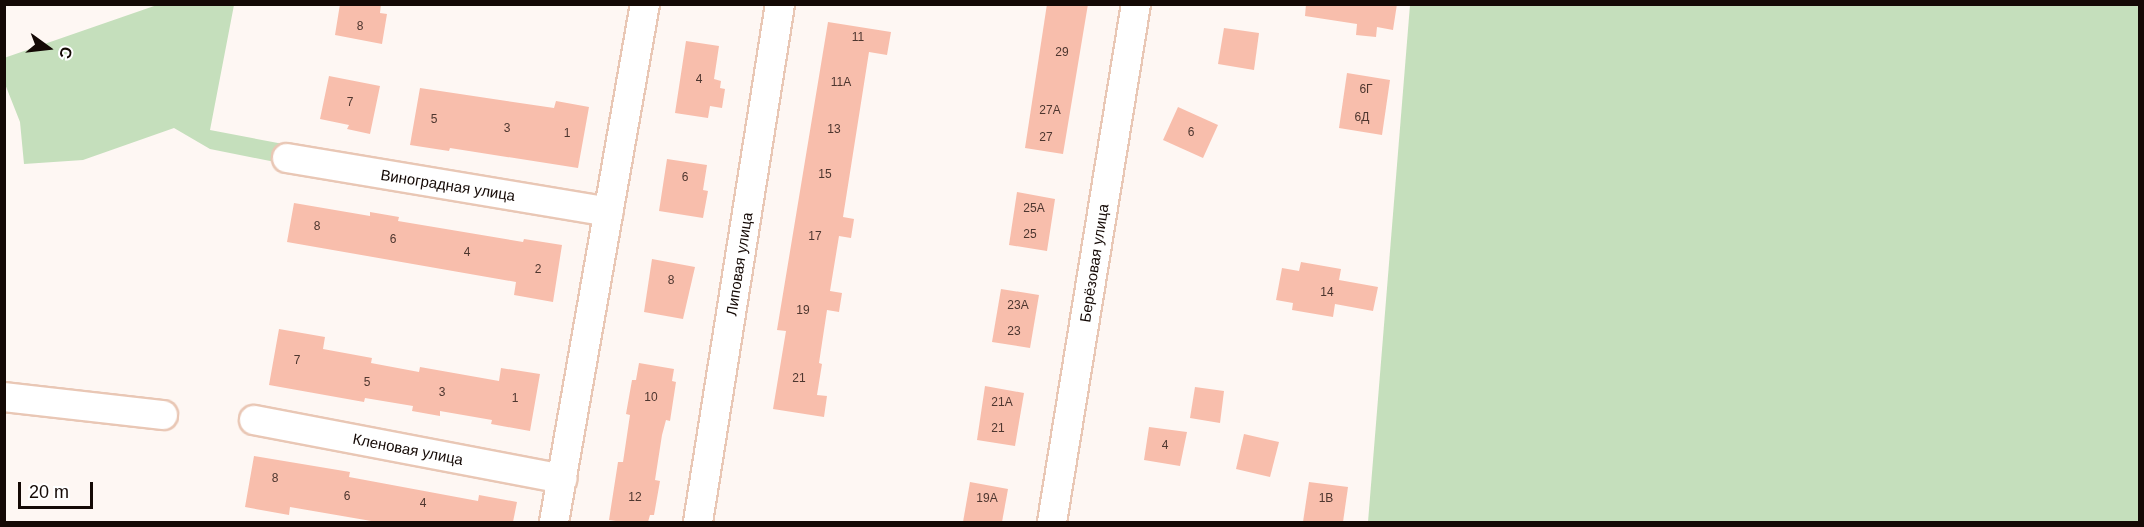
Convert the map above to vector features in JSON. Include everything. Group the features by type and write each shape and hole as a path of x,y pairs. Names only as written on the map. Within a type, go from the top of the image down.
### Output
{"street":[{"path":"554,522 645,4"},
{"name":"Липовая улица","path":"698,522 780,4"},
{"name":"Берёзовая улица","path":"1052,522 1136,4"},
{"name":"Виноградная улица","path":"287,158 609,212"},
{"path":"4,397 163,415"},
{"name":"Кленовая улица","path":"254,420 562,479"}],"green space":[{"path":"157,5 234,5 210,130 294,146 290,165 210,149 174,128 83,160 24,164 20,122 5,84 4,58"},
{"path":"1410,5 2139,5 2139,522 1368,522"}],"building":[{"path":"340,4 381,4 380,13 387,14 382,44 335,35"},
{"path":"1047,4 1088,4 1063,154 1025,148"},
{"path":"1306,4 1397,4 1393,30 1377,27 1376,37 1356,35 1357,24 1305,16"},
{"path":"828,22 891,32 887,55 869,52 843,217 854,219 851,238 839,236 830,291 842,293 839,312 827,310 819,363 822,364 817,395 827,396 824,417 773,409 786,331 777,330"},
{"path":"1224,28 1259,33 1254,70 1218,64"},
{"path":"686,41 719,46 714,79 721,81 720,88 725,89 722,108 710,106 708,118 675,113"},
{"path":"1347,73 1390,80 1382,135 1339,128"},
{"path":"329,76 380,86 370,134 347,129 349,125 320,119"},
{"path":"420,88 554,108 556,101 589,107 578,168 450,148 449,151 410,145"},
{"path":"1178,107 1218,125 1203,158 1163,140"},
{"path":"667,159 707,165 703,190 708,191 703,218 659,211"},
{"path":"1017,192 1055,199 1047,251 1009,245"},
{"path":"294,203 370,216 370,212 399,217 398,221 523,242 524,239 562,245 553,302 514,295 516,282 287,242"},
{"path":"652,259 695,267 683,319 644,312"},
{"path":"1301,262 1341,269 1339,280 1378,287 1373,311 1335,304 1333,317 1292,310 1293,303 1276,300 1282,268 1299,271"},
{"path":"1001,289 1039,295 1030,348 992,342"},
{"path":"279,329 325,337 323,349 372,358 371,363 419,372 420,367 499,381 501,368 540,374 530,431 491,424 492,420 440,411 440,416 412,411 413,406 365,398 364,402 269,385"},
{"path":"639,363 674,369 672,381 676,382 670,421 666,420 662,435 655,480 660,481 654,515 650,515 648,522 609,520 618,462 623,462 630,415 626,414 632,380 636,380"},
{"path":"985,386 1024,393 1015,446 977,440"},
{"path":"1195,387 1224,391 1220,423 1190,418"},
{"path":"1149,427 1187,432 1180,466 1144,460"},
{"path":"1244,434 1279,442 1270,477 1236,469"},
{"path":"254,456 350,472 349,477 478,501 479,495 517,502 513,522 377,522 290,507 289,515 245,507"},
{"path":"970,482 1008,489 1002,522 963,522"},
{"path":"1309,482 1348,487 1343,522 1303,522"}]}
